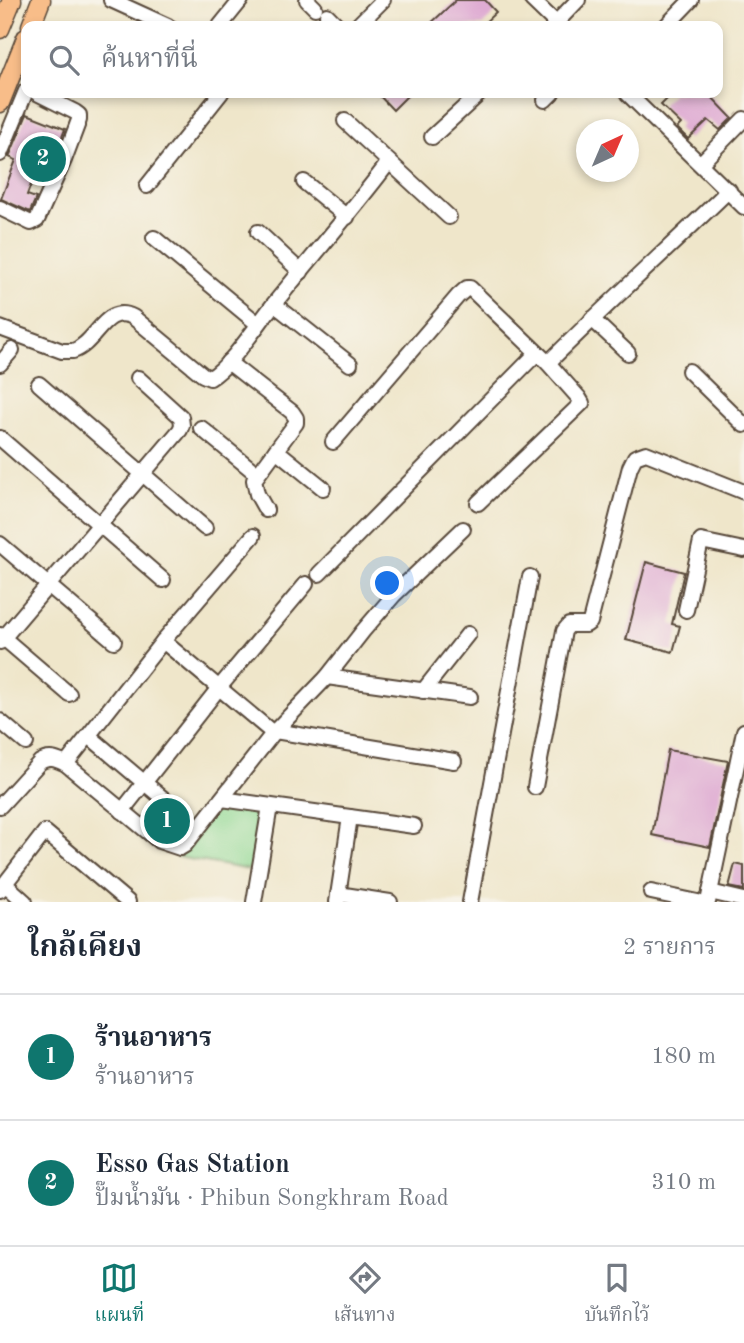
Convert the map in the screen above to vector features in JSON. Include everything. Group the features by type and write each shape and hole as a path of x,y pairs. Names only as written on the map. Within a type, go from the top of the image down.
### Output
{"main road":[{"path":"1,21 12,0"},
{"path":"33,21 41,0"},
{"path":"0,103 21,86"}],"street":[{"path":"111,0 157,21"},
{"path":"224,21 241,0"},
{"path":"363,21 383,0"},
{"path":"532,0 552,21"},
{"path":"560,21 578,0"},
{"path":"668,0 680,11"},
{"path":"671,21 691,0"},
{"path":"316,8 332,21"},
{"path":"0,154 21,86"},
{"path":"0,208 31,223 37,220 64,160 79,116 47,98"},
{"path":"147,186 217,98"},
{"path":"432,137 475,98"},
{"path":"632,98 744,206"},
{"path":"701,163 744,119"},
{"path":"345,121 449,217"},
{"path":"0,328 62,351 73,351 82,346 111,316 125,314 210,378 228,362 389,162"},
{"path":"304,182 347,216"},
{"path":"319,574 542,358 592,319 640,276 729,190"},
{"path":"258,232 301,272"},
{"path":"154,238 258,324"},
{"path":"333,442 467,288 475,292 542,358 582,403 478,503"},
{"path":"274,304 350,364"},
{"path":"592,319 628,354"},
{"path":"0,364 12,350"},
{"path":"228,362 296,418 296,423 257,474 254,485 266,510"},
{"path":"689,371 744,425"},
{"path":"69,694 1,638 180,430 183,421 181,416 138,378"},
{"path":"39,384 205,528"},
{"path":"201,428 257,474"},
{"path":"0,438 163,580"},
{"path":"276,450 323,488"},
{"path":"535,787 564,631 569,625 586,625 590,622 630,467 635,457 646,453 744,492"},
{"path":"0,806 40,762 53,758 66,765 159,841 180,848 274,732 327,677 394,595 463,529"},
{"path":"66,765 163,641 253,536"},
{"path":"685,610 701,541 744,550"},
{"path":"0,544 114,641"},
{"path":"470,902 530,577"},
{"path":"122,811 218,688 306,584"},
{"path":"423,691 468,634"},
{"path":"163,641 274,732 454,761"},
{"path":"327,677 470,697"},
{"path":"0,721 26,743"},
{"path":"744,731 738,793 709,897 744,900"},
{"path":"89,736 198,828"},
{"path":"222,799 414,826"},
{"path":"254,902 270,806"},
{"path":"350,817 337,898 390,902"},
{"path":"25,902 2,887 46,832 128,902"},
{"path":"651,892 698,902"}],"green space":[{"path":"222,801 270,809 261,872 178,857"}],"building":[{"path":"456,0 485,0 496,12 486,21 433,21"},
{"path":"382,98 405,98 393,110"},
{"path":"668,98 713,98 732,118 720,130 708,120 688,139 677,128 681,124 661,105"},
{"path":"27,114 65,129 48,173 37,169 27,195 36,198 30,212 1,199 16,160 9,157"},
{"path":"646,562 684,572 672,624 680,626 673,652 626,640"},
{"path":"668,750 728,761 710,847 652,835"},
{"path":"735,864 744,866 744,890 729,887"}],"place":[{"name":"Esso Gas Station","path":"43,159"},
{"name":"ร้านอาหาร","path":"167,821"}]}
